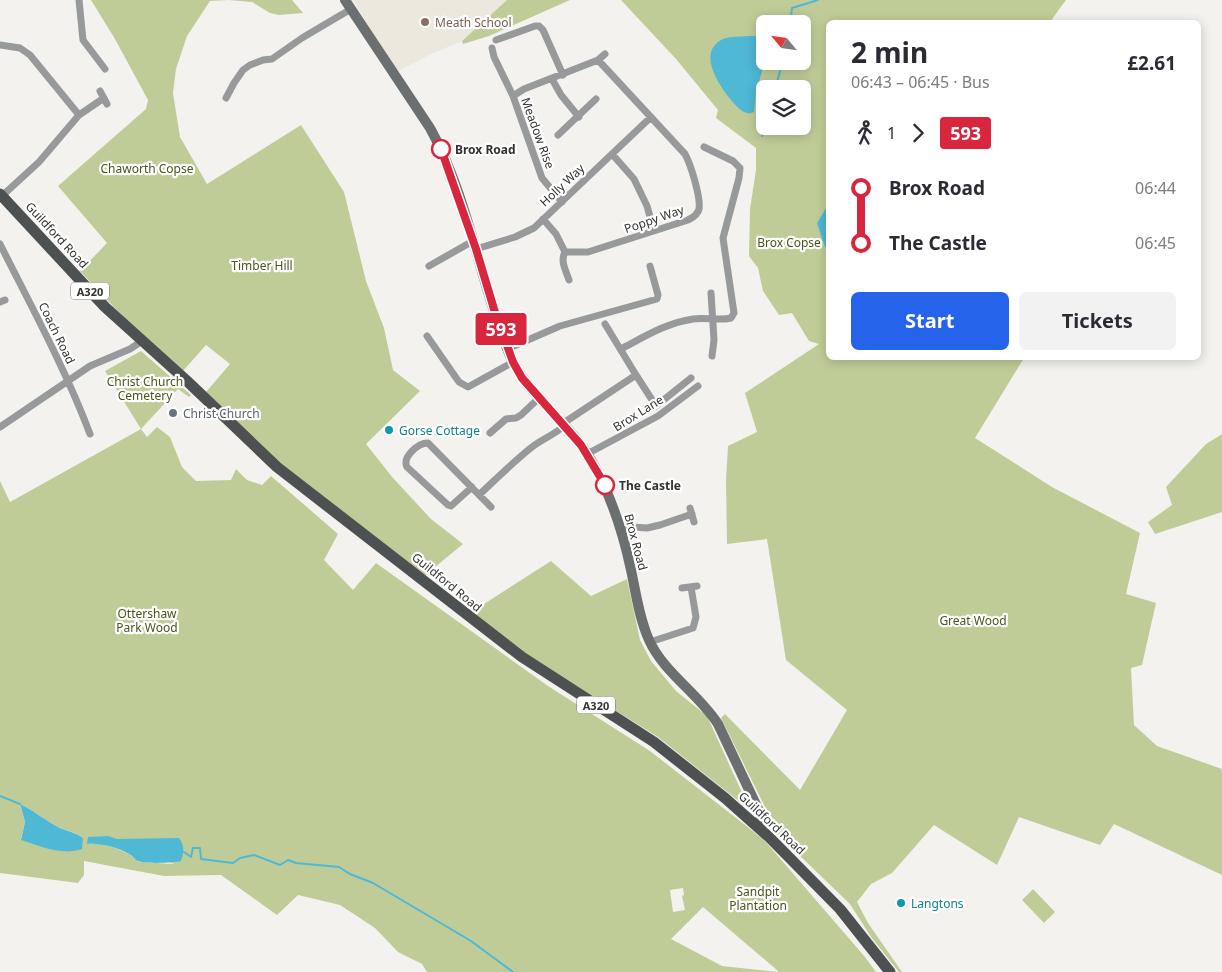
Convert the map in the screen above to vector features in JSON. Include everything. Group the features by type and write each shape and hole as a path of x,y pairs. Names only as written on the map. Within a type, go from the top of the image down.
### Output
{"main road":[{"name":"Guildford Road","path":"1,195 105,307 187,381 277,467 300,487 522,658 654,742 725,798 759,827 840,909 890,972"}],"street":[{"path":"79,0 84,40 105,69"},
{"name":"Brox Road","path":"345,0 439,144 447,162 507,349 513,362 522,378 588,454 605,485 621,532 644,628 650,642 665,664 710,710 757,807 761,821 759,827"},
{"path":"226,98 243,70 250,65 272,59 302,38 351,9"},
{"path":"496,40 539,26 543,30 563,75"},
{"path":"0,45 20,48 30,54 78,116"},
{"name":"Meadow Rise","path":"492,48 494,57 513,96 542,178 562,202"},
{"name":"Meadow Rise","path":"513,96 524,89 598,60 605,54"},
{"path":"598,60 651,117"},
{"path":"552,79 561,95 579,117"},
{"path":"1,195 39,162 78,116 106,101 100,91"},
{"path":"558,135 596,99"},
{"name":"Holly Way","path":"432,267 475,245 522,234 534,228 651,117"},
{"name":"Poppy Way","path":"565,252 588,252 688,220 697,214 699,210 691,165 685,154 651,117"},
{"path":"621,349 661,327 690,319 726,319 731,318 734,313 723,238 740,172 738,165 733,161 704,147"},
{"path":"612,154 634,179 647,206 654,231"},
{"path":"543,219 556,234 565,252 562,257 568,280"},
{"name":"Coach Road","path":"0,244 68,381 90,434"},
{"path":"507,349 560,326 657,299 658,295 650,266"},
{"path":"711,293 714,340 712,356"},
{"path":"605,324 656,406 691,378"},
{"path":"427,336 459,382 468,387 513,362"},
{"path":"0,427 90,366 130,349 142,341"},
{"path":"479,495 530,448 556,433 563,425 636,375"},
{"name":"Brox Lane","path":"588,454 658,416 698,386"},
{"path":"490,433 506,419 516,418 521,415 539,398"},
{"path":"472,487 456,503 451,506 448,505 407,467 405,463 406,457 418,446 428,443 472,487 491,507"},
{"path":"621,532 632,527 647,528 692,515"},
{"path":"650,642 693,628 696,617 694,586 682,588"}],"shaded area":[{"name":"Meath School","path":"353,0 507,0 462,41 400,70 394,68"}],"green space":[{"name":"Timber Hill","path":"91,0 228,0 210,1 187,36 176,69 173,93 180,137 207,184 301,125 344,192 366,281 384,328 393,370 420,391 366,444 393,478 431,519 463,544 423,577 292,475 206,392 230,364 206,345 183,371 130,324 80,271 107,243 58,186 146,109 148,100 115,39"},
{"path":"228,0 292,0 303,13 279,15 270,13 252,2"},
{"path":"507,0 570,0 489,36 463,44 462,41"},
{"name":"Great Wood","path":"621,0 1066,0 1051,20 826,20 826,360 1023,360 975,438 1052,487 1140,533 1126,594 1156,603 1142,665 1131,668 1134,725 1157,746 1222,769 1222,875 1114,824 1100,845 1019,817 997,865 934,825 892,873 871,884 857,902 868,923 902,972 899,972 871,937 850,904 770,827 768,813 721,718 725,714 800,790 847,710 786,660 767,539 727,544 726,480 728,446 757,432 745,393 819,344 809,341 792,313 779,315 763,291 758,268 749,256 750,209 756,170 756,148 716,118 718,110 676,59"},
{"name":"Christ Church Cemetery","path":"141,351 191,395 189,397 178,389 141,429 105,371"},
{"name":"Ottershaw Park Wood","path":"157,427 170,437 182,467 196,481 231,480 236,469 247,480 262,485 271,476 338,534 324,560 353,590 376,563 548,686 650,751 765,841 876,972 778,972 427,972 422,964 398,952 375,928 340,905 298,895 277,915 221,875 164,876 84,861 84,875 78,883 0,873 0,481 10,502 141,429 147,437","holes":["20,805 58,827 83,838 21,839 25,822","109,836 174,864 139,862 129,854 113,847 102,844 88,844","683,888 684,895 682,896 685,910 673,912 670,890","703,907 778,972 722,966 671,939"]},
{"path":"1222,434 1222,512 1155,534 1148,522 1172,505 1166,487 1206,444"},
{"path":"551,561 591,596 627,579 640,640 651,661 676,691 707,716 750,810 658,737 517,649 470,613"},
{"path":"1033,889 1055,912 1044,923 1022,900"}],"water":[{"path":"756,36 756,70 762,70 759,80 756,80 754,112 744,112 738,108 723,89 711,66 710,58 716,44 723,39"},
{"path":"826,208 826,247 825,247 817,223"},
{"path":"20,804 58,827 83,838 82,849 59,851 21,840 25,822"},
{"path":"109,836 117,839 179,838 182,844 183,855 181,861 141,862 114,847 87,844 88,837"}],"waterway":[{"path":"791,15 792,8 818,0"},
{"path":"778,80 780,70"},
{"path":"0,796 20,804"},
{"path":"184,852 191,857 193,848 200,848 201,859 233,863 240,858 254,855 280,865 288,860 296,863 339,867 350,874 373,883 471,941 513,972"}],"bus line":[{"name":"593","path":"441,149 476,249 508,352 522,378 581,445 605,485"}],"place":[{"name":"Meath School","path":"425,22"},
{"name":"Brox Road","path":"441,149"},
{"name":"Christ Church","path":"173,413"},
{"name":"Gorse Cottage","path":"389,430"},
{"name":"The Castle","path":"605,485"},
{"name":"Langtons","path":"901,903"}],"park label":[{"name":"Chaworth Copse","path":"147,168"},
{"name":"Brox Copse","path":"789,242"},
{"name":"Sandpit Plantation","path":"758,898"}]}
